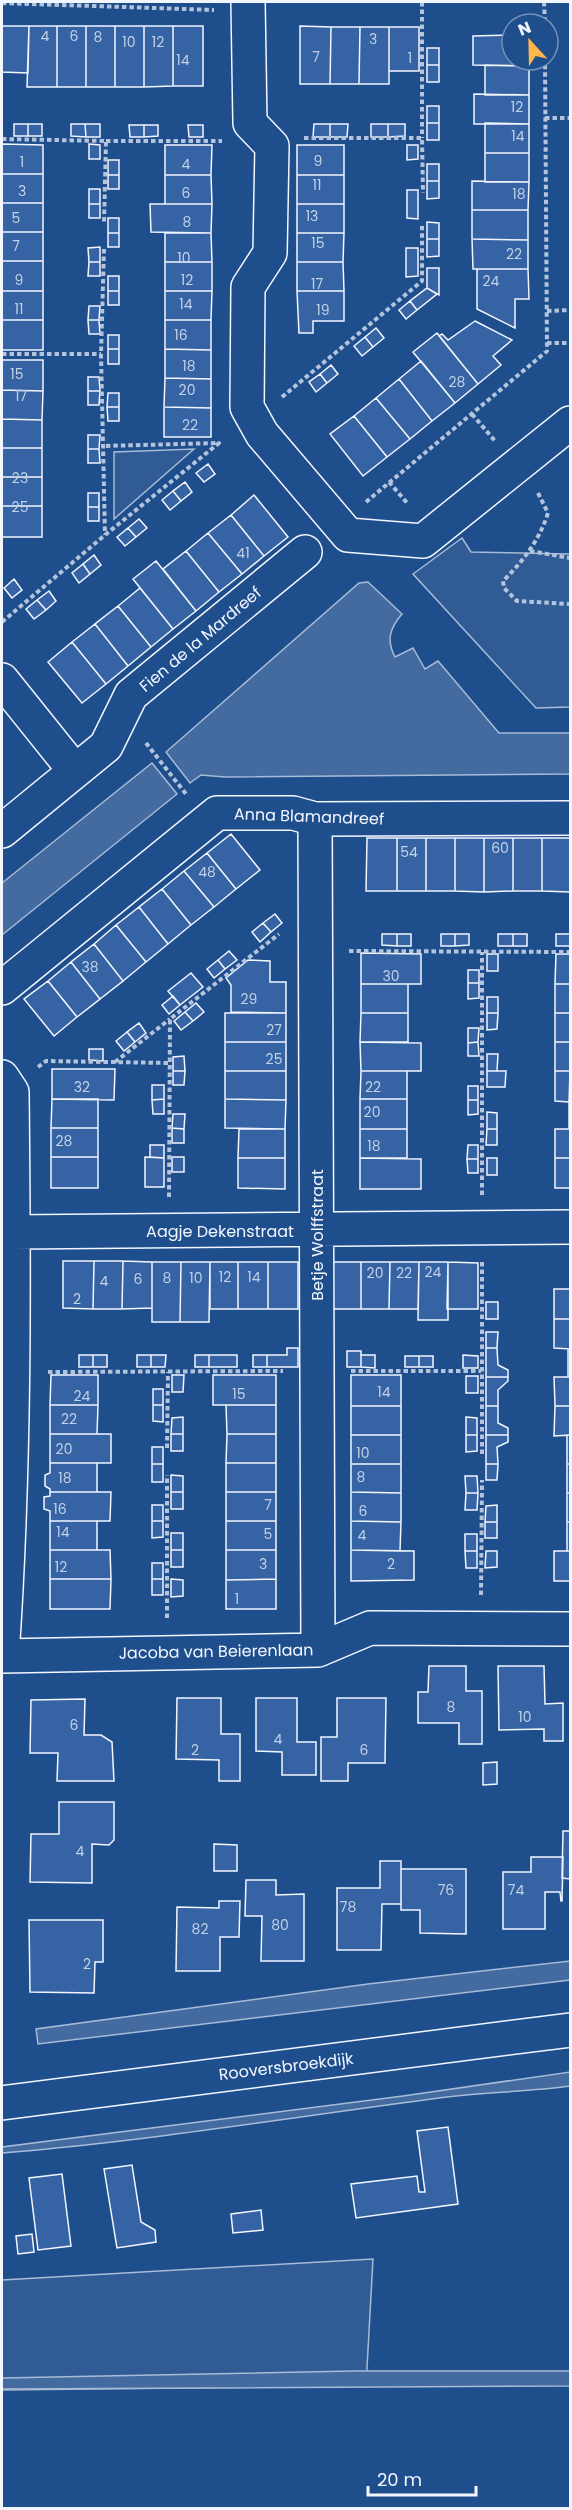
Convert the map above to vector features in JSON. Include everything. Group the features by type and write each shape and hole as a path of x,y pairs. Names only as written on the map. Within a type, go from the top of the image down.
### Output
{"street":[{"path":"248,6 250,123 272,146 270,254 248,287 247,406 262,434 348,535 423,541 570,423"},
{"name":"Fien de la Mardreef","path":"2,831 106,746 131,695 305,552"},
{"path":"2,680 75,771"},
{"name":"Anna Blamandreef","path":"2,988 217,813 293,813 315,819 570,818"},
{"name":"Betje Wolffstraat","path":"315,819 318,1650"},
{"path":"2,1656 14,1232 12,1092 5,1082"},
{"name":"Aagje Dekenstraat","path":"14,1232 570,1227"},
{"name":"Jacoba van Beierenlaan","path":"2,1656 318,1650 370,1628 570,1629"},
{"name":"Rooversbroekdijk","path":"2,2103 570,2030"}],"path":[{"path":"422,2 422,138"},
{"path":"2,3 248,6"},
{"path":"338,524 547,351 545,72"},
{"path":"545,118 570,118"},
{"path":"2,139 106,141 104,223"},
{"path":"2,622 105,535 219,443 253,420 422,281 422,226"},
{"path":"104,249 101,354 105,535"},
{"path":"547,311 570,310"},
{"path":"547,343 570,343"},
{"path":"2,354 101,354"},
{"path":"103,446 219,443"},
{"path":"542,499 548,513 526,558 503,581 504,588 517,601 570,604"},
{"path":"530,551 570,558"},
{"path":"147,744 190,798"},
{"path":"115,1062 295,922 315,937 570,952"},
{"path":"169,1231 170,1019"},
{"path":"5,1082 46,1061 170,1063"},
{"path":"11,1371 482,1371"},
{"path":"167,1448 168,1372"},
{"path":"167,1475 167,1653"},
{"path":"481,1629 482,1480"}],"shaded area":[{"path":"194,449 114,519 114,452"},
{"path":"462,538 471,552 570,554 570,707 536,708 413,574"},
{"path":"368,582 402,614 395,624 390,640 395,657 413,648 425,669 438,661 499,733 570,733 570,774 225,777 201,775 190,783 166,752 359,583"},
{"path":"152,763 177,794 2,935 2,883"},
{"path":"570,1961 570,1980 38,2044 36,2029 368,1984"},
{"path":"570,2072 570,2086 455,2096 166,2135 2,2153 2,2147 403,2096"},
{"path":"373,2259 366,2386 2,2390 2,2280"},
{"path":"353,2371 570,2371 570,2386 2,2389 2,2378"}],"building":[{"path":"2,26 29,26 28,73 2,72"},
{"path":"29,26 57,26 57,87 27,87"},
{"path":"57,26 86,26 86,87 57,87"},
{"path":"86,26 115,26 115,87 86,87"},
{"path":"115,26 144,26 144,87 115,87"},
{"path":"144,26 173,26 173,86 144,87"},
{"path":"173,26 203,26 203,86 173,86"},
{"path":"300,26 331,27 330,84 300,84"},
{"path":"331,27 360,27 359,84 330,84"},
{"path":"360,27 389,27 389,84 359,84"},
{"path":"389,27 419,27 419,71 389,71"},
{"path":"500,35 500,65 473,65 473,36"},
{"path":"427,48 439,48 439,65 427,65"},
{"path":"427,65 439,65 439,82 427,82"},
{"path":"485,65 500,65 500,72 529,72 529,95 485,95"},
{"path":"474,94 529,95 529,124 474,124"},
{"path":"427,106 439,106 439,123 427,123"},
{"path":"427,123 439,123 439,140 427,140"},
{"path":"485,123 529,124 529,153 485,153"},
{"path":"14,124 28,124 28,136 14,136"},
{"path":"28,124 42,124 42,136 28,136"},
{"path":"71,124 85,124 86,137 71,136"},
{"path":"85,124 100,124 100,137 86,137"},
{"path":"314,124 330,124 330,137 313,137"},
{"path":"330,124 348,124 347,137 330,137"},
{"path":"371,124 388,124 388,137 371,137"},
{"path":"388,124 405,124 405,136 388,137"},
{"path":"129,125 144,125 144,137 130,137"},
{"path":"144,125 158,125 158,136 144,137"},
{"path":"188,125 203,125 203,137 189,137"},
{"path":"2,144 43,145 43,174 2,174"},
{"path":"89,144 100,145 100,159 89,159"},
{"path":"165,145 212,145 211,175 165,175"},
{"path":"297,145 344,145 344,175 297,175"},
{"path":"407,145 418,145 418,159 407,160"},
{"path":"485,153 529,153 529,182 485,182"},
{"path":"108,160 119,160 119,175 108,175"},
{"path":"427,164 439,164 439,181 427,181"},
{"path":"2,174 43,174 43,203 2,203"},
{"path":"108,175 119,175 119,189 108,189"},
{"path":"165,175 211,175 212,204 165,204"},
{"path":"297,175 344,175 344,204 297,204"},
{"path":"427,181 439,181 439,198 427,199"},
{"path":"472,181 529,182 528,210 472,210"},
{"path":"89,189 100,189 100,204 89,204"},
{"path":"407,190 418,190 418,219 407,218"},
{"path":"2,203 43,203 43,232 2,232"},
{"path":"89,204 100,204 100,218 89,218"},
{"path":"150,204 212,204 211,233 151,232"},
{"path":"297,204 344,204 344,233 297,233"},
{"path":"472,210 528,210 528,240 472,239"},
{"path":"108,218 119,218 119,233 108,233"},
{"path":"427,222 439,223 439,239 427,239"},
{"path":"2,232 43,232 43,261 2,261"},
{"path":"108,233 119,233 119,247 108,247"},
{"path":"165,233 211,233 212,262 165,262"},
{"path":"297,233 344,233 343,262 297,262"},
{"path":"427,239 439,239 439,256 427,257"},
{"path":"472,239 528,240 528,269 473,269"},
{"path":"100,247 100,262 89,262 88,248"},
{"path":"406,248 418,248 418,276 406,277"},
{"path":"2,261 43,261 43,291 2,291"},
{"path":"89,262 100,262 100,276 88,276"},
{"path":"165,262 212,262 212,291 165,291"},
{"path":"297,262 343,262 344,291 297,291"},
{"path":"427,268 439,268 439,295 427,288"},
{"path":"477,269 528,269 529,299 515,299 515,328 477,309"},
{"path":"108,276 119,276 119,291 108,291"},
{"path":"427,288 437,294 417,310 410,301"},
{"path":"2,291 43,291 43,320 2,320"},
{"path":"108,291 119,291 119,305 108,305"},
{"path":"165,291 212,291 211,320 165,320"},
{"path":"297,291 344,291 344,321 313,321 313,333 299,333"},
{"path":"410,301 417,310 406,319 399,310"},
{"path":"89,306 100,306 99,320 88,320"},
{"path":"2,320 43,320 43,350 2,350"},
{"path":"88,320 99,320 100,334 89,334"},
{"path":"165,320 211,320 211,350 165,349"},
{"path":"475,321 512,340 493,356 501,365 478,384 439,336 442,334 448,340"},
{"path":"376,328 384,338 373,347 365,337"},
{"path":"437,333 478,384 455,403 413,352"},
{"path":"108,335 119,335 119,349 108,349"},
{"path":"365,337 373,347 362,356 354,346"},
{"path":"108,349 119,349 119,364 108,364"},
{"path":"165,349 211,350 211,379 165,378"},
{"path":"2,360 43,360 43,391 2,390"},
{"path":"421,361 455,403 432,421 399,379"},
{"path":"331,365 338,374 327,383 320,374"},
{"path":"320,374 327,383 316,392 309,382"},
{"path":"88,377 99,377 100,391 88,391"},
{"path":"165,378 211,379 211,408 164,407"},
{"path":"399,379 432,421 410,439 376,398"},
{"path":"2,390 43,391 42,420 2,419"},
{"path":"88,391 100,391 99,405 88,405"},
{"path":"108,393 119,393 119,407 107,407"},
{"path":"376,398 410,439 387,457 354,416"},
{"path":"107,407 119,407 119,421 108,421"},
{"path":"164,407 211,408 211,437 164,437"},
{"path":"354,416 387,457 363,476 330,434"},
{"path":"2,419 42,420 42,448 2,448"},
{"path":"88,435 100,435 99,449 88,449"},
{"path":"2,448 42,448 42,477 2,477"},
{"path":"88,449 99,449 100,463 88,463"},
{"path":"208,464 215,474 204,482 196,473"},
{"path":"2,477 42,477 42,506 2,506"},
{"path":"185,482 192,492 181,501 173,491"},
{"path":"173,491 181,501 170,510 162,500"},
{"path":"88,493 99,493 99,507 88,507"},
{"path":"254,495 288,537 264,556 231,515"},
{"path":"2,506 42,506 42,537 2,537"},
{"path":"88,507 99,507 99,521 88,521"},
{"path":"231,515 264,556 242,574 208,533"},
{"path":"139,519 147,528 136,537 128,528"},
{"path":"128,528 136,537 125,546 117,537"},
{"path":"208,533 242,574 219,592 186,551"},
{"path":"186,551 219,592 196,611 163,569"},
{"path":"94,555 101,565 90,574 83,564"},
{"path":"156,561 196,611 173,629 133,579"},
{"path":"83,564 90,574 79,583 72,573"},
{"path":"14,579 22,590 12,598 4,588"},
{"path":"140,588 173,629 151,647 118,606"},
{"path":"49,591 56,601 46,610 37,600"},
{"path":"37,600 46,610 34,619 26,609"},
{"path":"118,606 151,647 128,666 95,624"},
{"path":"95,624 128,666 106,684 72,642"},
{"path":"72,642 106,684 82,703 48,662"},
{"path":"231,834 260,870 236,889 207,853"},
{"path":"367,838 397,838 397,891 366,891"},
{"path":"397,838 426,838 426,891 397,891"},
{"path":"426,838 455,838 455,891 426,891"},
{"path":"455,838 484,838 484,892 455,891"},
{"path":"484,838 513,838 513,891 484,892"},
{"path":"513,838 542,838 542,891 513,891"},
{"path":"542,838 570,838 570,892 542,891"},
{"path":"207,853 236,889 214,907 184,871"},
{"path":"184,871 214,907 191,925 162,889"},
{"path":"162,889 191,925 168,944 139,907"},
{"path":"139,907 168,944 146,962 116,925"},
{"path":"275,914 282,923 271,932 263,923"},
{"path":"263,923 271,932 260,942 252,932"},
{"path":"116,925 146,962 123,981 94,944"},
{"path":"382,934 397,934 397,946 382,945"},
{"path":"397,934 411,934 411,946 397,946"},
{"path":"441,934 455,934 455,946 441,946"},
{"path":"455,934 469,934 469,945 455,946"},
{"path":"498,934 513,934 513,946 498,946"},
{"path":"513,934 527,934 527,946 513,946"},
{"path":"556,934 570,934 570,946 556,946"},
{"path":"94,944 123,981 100,999 71,962"},
{"path":"229,951 237,960 225,969 218,960"},
{"path":"361,953 421,954 421,984 361,984"},
{"path":"487,954 498,954 498,971 487,971"},
{"path":"556,954 570,954 570,984 555,984"},
{"path":"218,960 225,969 214,978 207,969"},
{"path":"248,960 270,961 270,982 286,982 286,1013 231,1012 231,985 226,978"},
{"path":"71,962 100,999 77,1017 48,981"},
{"path":"468,970 479,970 479,983 468,983"},
{"path":"191,973 203,987 180,1005 168,991"},
{"path":"48,981 77,1017 54,1036 24,999"},
{"path":"468,983 479,983 479,998 468,999"},
{"path":"361,984 408,984 408,1013 361,1013"},
{"path":"555,984 570,984 570,1013 555,1013"},
{"path":"173,996 180,1005 169,1014 162,1005"},
{"path":"487,997 498,997 498,1013 487,1013"},
{"path":"196,1003 204,1012 193,1021 185,1012"},
{"path":"185,1012 193,1021 181,1030 174,1021"},
{"path":"225,1013 286,1013 286,1042 225,1042"},
{"path":"361,1013 408,1013 408,1042 360,1042"},
{"path":"487,1013 498,1013 497,1029 487,1030"},
{"path":"555,1013 570,1013 570,1042 555,1042"},
{"path":"139,1023 146,1033 135,1042 127,1032"},
{"path":"468,1028 479,1028 478,1042 468,1043"},
{"path":"127,1032 135,1042 124,1051 116,1041"},
{"path":"225,1042 286,1042 286,1071 225,1071"},
{"path":"360,1042 421,1043 421,1071 361,1071"},
{"path":"478,1042 479,1056 468,1056 468,1043"},
{"path":"555,1042 570,1042 570,1071 555,1071"},
{"path":"89,1049 103,1049 103,1061 89,1060"},
{"path":"487,1054 498,1054 497,1071 487,1071"},
{"path":"184,1056 185,1071 173,1071 173,1057"},
{"path":"52,1069 115,1069 114,1100 52,1099"},
{"path":"173,1071 185,1071 184,1085 173,1085"},
{"path":"225,1071 286,1071 286,1100 225,1099"},
{"path":"361,1071 407,1071 407,1099 360,1099"},
{"path":"487,1071 506,1071 505,1087 487,1087"},
{"path":"555,1071 570,1071 569,1102 555,1101"},
{"path":"152,1085 164,1085 164,1099 152,1100"},
{"path":"468,1086 478,1086 478,1100 468,1100"},
{"path":"52,1099 98,1099 98,1128 51,1128"},
{"path":"164,1099 164,1114 153,1114 152,1100"},
{"path":"225,1099 286,1100 285,1129 225,1128"},
{"path":"360,1099 407,1099 407,1129 360,1129"},
{"path":"468,1100 478,1100 478,1114 468,1115"},
{"path":"570,1100 570,1129 569,1129"},
{"path":"487,1112 497,1113 497,1129 487,1129"},
{"path":"173,1114 185,1114 184,1129 172,1128"},
{"path":"51,1128 98,1128 98,1157 51,1157"},
{"path":"172,1128 184,1129 184,1143 172,1143"},
{"path":"239,1129 285,1129 285,1158 238,1158"},
{"path":"360,1129 407,1129 407,1158 360,1158"},
{"path":"487,1129 497,1129 497,1145 486,1145"},
{"path":"555,1129 570,1129 570,1158 555,1158"},
{"path":"150,1145 164,1145 164,1158 150,1157"},
{"path":"468,1145 478,1145 478,1159 467,1159"},
{"path":"51,1157 98,1157 98,1188 51,1188"},
{"path":"145,1157 164,1158 164,1187 145,1187"},
{"path":"172,1157 184,1157 184,1172 172,1172"},
{"path":"238,1158 285,1158 285,1189 238,1188"},
{"path":"360,1158 421,1159 421,1189 360,1189"},
{"path":"487,1158 497,1158 497,1175 487,1175"},
{"path":"555,1158 570,1158 570,1188 555,1188"},
{"path":"467,1159 478,1159 478,1173 468,1173"},
{"path":"63,1261 94,1261 93,1309 63,1308"},
{"path":"94,1261 123,1261 122,1309 93,1309"},
{"path":"123,1261 152,1262 152,1308 122,1309"},
{"path":"152,1262 181,1262 180,1322 152,1322"},
{"path":"181,1262 210,1262 209,1322 180,1322"},
{"path":"210,1262 238,1262 238,1309 210,1309"},
{"path":"238,1262 268,1262 268,1309 238,1309"},
{"path":"268,1262 298,1262 298,1309 268,1309"},
{"path":"330,1262 361,1262 361,1309 330,1309"},
{"path":"361,1262 390,1262 389,1309 361,1309"},
{"path":"390,1262 419,1262 418,1309 389,1309"},
{"path":"419,1262 448,1262 448,1320 418,1320"},
{"path":"448,1262 478,1263 478,1309 447,1309"},
{"path":"554,1289 570,1289 570,1319 554,1319"},
{"path":"486,1302 498,1302 498,1319 486,1319"},
{"path":"554,1319 570,1319 570,1349 554,1348"},
{"path":"486,1332 498,1332 497,1348 486,1348"},
{"path":"287,1348 298,1348 298,1367 267,1367 267,1355 287,1355"},
{"path":"486,1348 497,1348 498,1365 508,1370 508,1377 486,1377"},
{"path":"568,1349 570,1349 570,1377 568,1377"},
{"path":"347,1351 361,1351 361,1367 347,1367"},
{"path":"79,1355 93,1355 93,1367 79,1367"},
{"path":"93,1355 107,1355 107,1367 93,1367"},
{"path":"137,1355 151,1355 151,1367 137,1367"},
{"path":"151,1355 166,1355 165,1367 151,1367"},
{"path":"195,1355 209,1355 209,1367 195,1367"},
{"path":"209,1355 237,1355 237,1367 209,1367"},
{"path":"253,1355 267,1355 267,1367 253,1367"},
{"path":"361,1355 375,1355 375,1368 361,1367"},
{"path":"463,1355 478,1356 478,1368 463,1368"},
{"path":"405,1356 419,1356 419,1367 405,1367"},
{"path":"419,1356 433,1356 433,1367 419,1367"},
{"path":"51,1375 98,1375 98,1405 50,1405"},
{"path":"172,1375 184,1375 183,1392 172,1392"},
{"path":"213,1375 276,1375 276,1405 213,1405"},
{"path":"351,1375 401,1375 401,1406 351,1406"},
{"path":"466,1376 478,1376 478,1393 466,1393"},
{"path":"486,1377 508,1377 508,1381 498,1390 498,1406 486,1406"},
{"path":"554,1377 570,1377 570,1406 555,1406"},
{"path":"153,1389 163,1389 163,1405 153,1405"},
{"path":"50,1405 98,1405 97,1434 50,1434"},
{"path":"153,1405 163,1405 163,1422 153,1421"},
{"path":"226,1405 276,1405 276,1434 227,1434"},
{"path":"351,1406 401,1406 401,1435 351,1435"},
{"path":"486,1406 498,1406 498,1423 508,1428 508,1435 486,1435"},
{"path":"555,1406 570,1406 570,1435 554,1436"},
{"path":"183,1417 183,1434 171,1434 172,1418"},
{"path":"466,1417 477,1418 477,1435 466,1435"},
{"path":"50,1434 111,1434 111,1463 50,1463"},
{"path":"171,1434 183,1434 183,1451 171,1451"},
{"path":"227,1434 276,1434 276,1463 226,1463"},
{"path":"351,1435 401,1435 401,1464 351,1464"},
{"path":"466,1435 477,1435 477,1451 466,1452"},
{"path":"486,1435 508,1435 508,1442 497,1447 498,1464 486,1464"},
{"path":"567,1435 570,1435 570,1464 567,1464"},
{"path":"152,1447 163,1447 163,1464 152,1464"},
{"path":"50,1463 97,1463 97,1492 50,1492 50,1489 45,1486 45,1475 50,1473"},
{"path":"226,1463 276,1463 276,1492 226,1492"},
{"path":"152,1464 163,1464 163,1482 152,1482"},
{"path":"351,1464 401,1464 401,1493 351,1492"},
{"path":"486,1464 498,1464 497,1480 486,1480"},
{"path":"567,1464 570,1464 570,1493 567,1493"},
{"path":"171,1475 183,1476 183,1492 171,1492"},
{"path":"465,1476 477,1476 478,1493 466,1493"},
{"path":"50,1492 111,1492 110,1521 50,1521 50,1511 44,1509 44,1497 50,1496"},
{"path":"171,1492 183,1492 183,1509 171,1509"},
{"path":"226,1492 276,1492 276,1521 226,1521"},
{"path":"351,1492 401,1493 401,1522 351,1521"},
{"path":"466,1493 478,1493 477,1510 465,1510"},
{"path":"567,1493 570,1493 570,1522 567,1522"},
{"path":"152,1505 163,1505 163,1521 152,1521"},
{"path":"497,1505 497,1522 485,1522 486,1506"},
{"path":"50,1521 97,1521 97,1550 50,1550"},
{"path":"152,1521 163,1521 163,1537 152,1538"},
{"path":"226,1521 276,1521 276,1550 226,1550"},
{"path":"351,1521 401,1522 400,1551 351,1550"},
{"path":"485,1522 497,1522 497,1538 485,1538"},
{"path":"567,1522 570,1522 570,1551 567,1551"},
{"path":"171,1533 183,1533 183,1550 171,1550"},
{"path":"465,1534 477,1534 477,1551 465,1551"},
{"path":"50,1550 110,1550 111,1579 50,1579"},
{"path":"171,1550 183,1550 183,1567 171,1567"},
{"path":"226,1550 276,1550 276,1579 226,1580"},
{"path":"351,1550 414,1551 414,1580 351,1581"},
{"path":"465,1551 477,1551 477,1568 466,1568"},
{"path":"486,1551 497,1551 497,1567 485,1568"},
{"path":"554,1551 570,1551 570,1581 554,1581"},
{"path":"152,1563 163,1563 163,1579 152,1579"},
{"path":"50,1579 111,1579 110,1609 50,1609"},
{"path":"152,1579 163,1579 163,1595 152,1595"},
{"path":"171,1579 183,1580 183,1596 171,1597"},
{"path":"276,1579 276,1609 226,1609 226,1580"},
{"path":"429,1666 466,1666 466,1691 482,1691 482,1744 459,1744 459,1723 418,1723 418,1692 428,1692"},
{"path":"498,1666 544,1666 545,1704 563,1703 563,1741 544,1741 544,1729 499,1730"},
{"path":"177,1698 221,1698 221,1734 240,1734 240,1781 219,1781 219,1760 176,1759"},
{"path":"256,1698 297,1698 297,1742 316,1742 316,1775 282,1775 282,1752 256,1751"},
{"path":"337,1698 386,1698 385,1763 348,1763 348,1781 321,1781 321,1737 337,1737"},
{"path":"85,1699 84,1735 101,1735 112,1742 114,1781 57,1781 58,1753 30,1753 31,1700"},
{"path":"497,1762 497,1784 483,1785 483,1763"},
{"path":"59,1802 114,1802 114,1840 109,1845 92,1844 92,1883 30,1882 31,1834 59,1834"},
{"path":"563,1831 570,1831 570,1879 562,1878"},
{"path":"214,1844 237,1845 237,1871 214,1871"},
{"path":"531,1857 563,1857 562,1901 560,1892 545,1892 545,1929 503,1929 503,1872 531,1872"},
{"path":"380,1861 401,1861 401,1904 382,1904 381,1950 337,1950 337,1888 380,1888"},
{"path":"401,1869 466,1869 466,1934 420,1933 420,1910 401,1910"},
{"path":"246,1880 276,1880 276,1895 304,1894 304,1961 261,1961 262,1916 245,1916"},
{"path":"219,1901 240,1901 239,1937 220,1937 220,1971 176,1971 177,1907 219,1908"},
{"path":"29,1920 103,1920 103,1962 95,1962 94,1993 30,1992"},
{"path":"448,2127 458,2204 356,2218 351,2184 417,2176 419,2192 425,2192 417,2131"},
{"path":"132,2165 141,2222 155,2230 156,2242 117,2248 104,2169"},
{"path":"62,2174 71,2246 38,2250 29,2178"},
{"path":"261,2210 263,2230 233,2233 231,2214"},
{"path":"32,2234 34,2252 18,2254 16,2236"}]}
